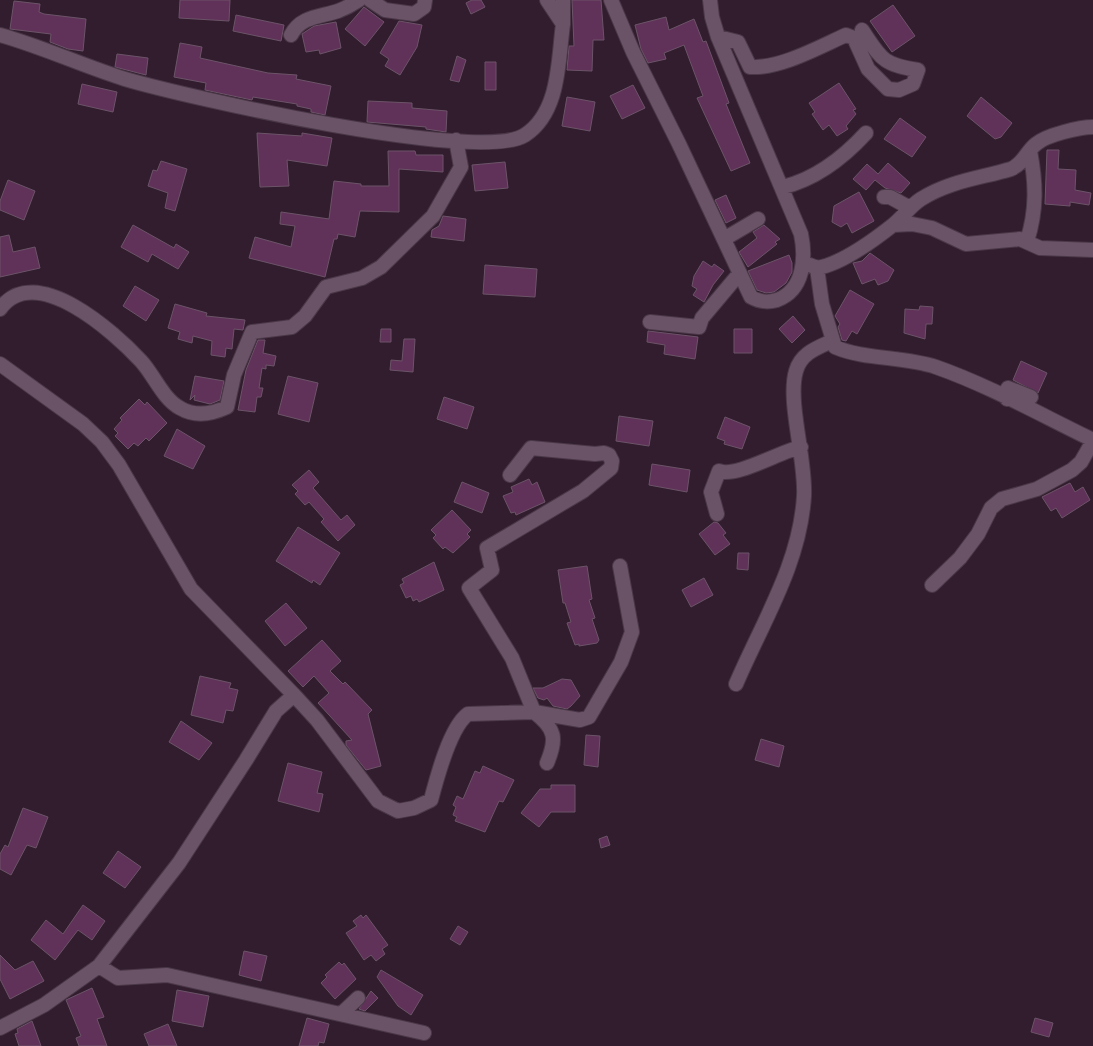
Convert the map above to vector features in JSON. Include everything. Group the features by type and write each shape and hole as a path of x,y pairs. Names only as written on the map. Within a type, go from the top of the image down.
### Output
{"street":[{"path":"291,35 296,26 304,20 340,11 359,0"},
{"path":"370,0 385,10 414,14 424,7 425,0"},
{"path":"547,0 563,24"},
{"path":"0,35 32,44 124,78 209,101 395,136 506,142 524,136 540,122 552,97 563,24 563,0"},
{"path":"612,0 618,19 751,297 760,302 771,302 792,291 799,281 803,261 801,234 718,37 710,0"},
{"path":"618,19 621,0"},
{"path":"718,37 738,42 750,67 760,68 778,63 846,35 854,38 868,69 888,89 899,90 913,84 918,70 898,67 882,60 862,30"},
{"path":"803,261 817,268 838,261 893,225 920,200 951,184 1020,165 1036,144 1046,138 1093,127"},
{"path":"782,187 794,184 827,168 849,152 866,133"},
{"path":"0,310 5,302 20,295 39,294 61,299 96,320 141,361 178,407 200,414 215,413 228,407 234,375 252,332 284,328 298,323 326,287 362,278 381,267 433,216 461,167 456,140"},
{"path":"1027,241 1033,223 1036,204 1030,151"},
{"path":"884,197 890,197 910,208"},
{"path":"724,239 758,219"},
{"path":"893,225 912,224 932,228 966,244 1020,238 1040,248 1093,250"},
{"path":"817,268 822,304 835,347 844,351 906,358 936,367 1007,398 1093,440 1081,462 1072,470 1037,489 1002,499 991,508 978,534 960,558 932,585"},
{"path":"650,322 699,327 702,318 739,274"},
{"path":"736,684 756,639 765,624 795,549 804,498 805,473 794,401 796,372 807,353 832,341"},
{"path":"0,364 83,424 102,442 119,465 191,589 317,720 378,801 398,811 414,808 431,800 454,732 461,719 468,714 534,712 580,720 589,717 621,662 632,632 620,566"},
{"path":"1007,398 1008,388 1030,397"},
{"path":"717,514 711,492 719,471 734,472 786,450 801,447"},
{"path":"510,475 531,448 595,454 604,453 609,455 612,461 611,468 583,492 487,548 492,570 468,588 512,658 534,712 552,729 554,746 547,763"},
{"path":"0,1028 44,1005 99,966 179,863 276,711 294,695"},
{"path":"99,966 118,978 167,975 424,1033"},
{"path":"341,1014 358,998"}],"building":[{"path":"180,0 230,0 229,21 179,18"},
{"path":"472,0 481,0 485,7 471,14 466,3"},
{"path":"572,0 601,0 604,40 593,40 592,71 567,70 569,46 574,46"},
{"path":"14,1 40,4 39,12 44,14 86,19 83,51 68,49 50,42 51,34 10,29"},
{"path":"893,5 915,36 892,52 870,21"},
{"path":"364,7 384,22 365,46 345,29"},
{"path":"236,15 284,25 281,41 233,31"},
{"path":"666,17 669,30 694,19 703,42 706,41 729,103 726,104 750,163 731,171 697,98 703,96 684,45 664,53 666,59 648,63 641,49 635,25"},
{"path":"399,21 422,25 417,47 400,75 385,66 389,59 380,53"},
{"path":"336,22 341,48 320,54 319,50 306,52 302,34 314,26"},
{"path":"180,43 202,47 200,58 268,73 297,75 296,79 331,86 325,115 311,112 311,109 297,106 297,104 253,97 252,100 205,90 206,83 174,77"},
{"path":"117,54 148,58 146,75 115,67"},
{"path":"457,56 466,60 459,82 450,80"},
{"path":"485,62 496,62 496,90 485,90"},
{"path":"839,83 856,109 853,110 856,114 846,126 848,129 837,136 829,125 823,130 812,114 815,112 809,103"},
{"path":"82,84 117,92 113,112 78,104"},
{"path":"633,85 645,108 622,119 610,96"},
{"path":"567,97 595,102 590,131 562,126"},
{"path":"981,97 1012,123 1001,137 995,139 967,116"},
{"path":"368,101 412,103 412,108 447,111 446,132 426,129 426,127 367,122"},
{"path":"900,118 926,137 912,157 884,139"},
{"path":"257,133 302,136 302,133 332,138 327,166 287,160 289,186 260,187"},
{"path":"1047,150 1059,150 1058,169 1076,170 1075,190 1091,193 1089,205 1070,202 1070,206 1045,204"},
{"path":"388,151 415,151 416,155 443,155 443,172 399,169 399,212 360,211 355,237 338,234 337,239 334,239 325,277 249,258 255,237 291,247 295,226 280,224 281,212 329,219 334,181 361,184 361,186 389,186"},
{"path":"161,161 187,169 175,211 165,208 168,193 148,186 153,170 157,171"},
{"path":"505,162 508,188 475,191 472,165"},
{"path":"888,163 910,183 901,193 885,188 875,180 866,190 853,179 867,164 878,174"},
{"path":"8,180 35,191 24,220 0,210 0,201"},
{"path":"859,192 874,221 852,233 847,223 841,227 832,222 834,206"},
{"path":"726,195 736,218 726,223 715,200"},
{"path":"443,216 466,219 464,241 431,237 432,230 439,226"},
{"path":"133,225 174,248 176,244 189,252 178,269 152,254 148,262 121,247"},
{"path":"764,225 780,239 775,242 777,244 748,267 739,252 757,238 753,232"},
{"path":"9,235 13,252 35,247 40,268 0,277 0,237"},
{"path":"870,253 894,270 888,281 878,285 875,279 862,284 853,263 862,261"},
{"path":"789,255 792,263 792,272 786,283 774,292 766,293 757,290 748,271"},
{"path":"703,261 712,267 714,264 724,271 713,285 704,302 693,295 697,289 692,286 694,276"},
{"path":"485,265 537,269 535,297 483,294"},
{"path":"135,286 159,300 146,321 123,306"},
{"path":"850,290 874,304 857,334 852,331 846,341 842,340 838,327 840,324 835,316"},
{"path":"175,304 207,313 206,316 245,320 243,330 234,329 232,349 226,348 225,357 211,355 212,341 193,336 192,343 178,339 180,332 168,328"},
{"path":"920,306 933,307 932,324 926,324 925,339 904,333 905,309 919,310"},
{"path":"793,316 805,330 792,343 779,329"},
{"path":"381,329 391,329 391,342 380,342"},
{"path":"734,329 752,329 752,353 734,353"},
{"path":"648,331 698,337 695,359 664,354 665,345 647,342"},
{"path":"404,339 415,339 413,372 390,370 391,360 402,361"},
{"path":"258,340 265,340 263,353 276,356 274,366 266,365 266,369 262,368 259,388 263,388 261,397 257,397 255,412 238,410 246,370"},
{"path":"1021,361 1047,373 1038,393 1013,380"},
{"path":"195,376 224,381 220,400 210,404 194,400 195,395 190,400"},
{"path":"288,376 318,383 309,422 278,414"},
{"path":"444,397 474,407 467,429 437,419"},
{"path":"139,399 145,405 147,402 167,423 149,441 146,438 138,446 134,443 128,449 115,436 118,433 114,429 122,420 120,418"},
{"path":"619,416 653,421 649,446 616,441"},
{"path":"725,417 750,427 742,449 724,444 725,441 717,438"},
{"path":"177,429 205,446 193,469 164,456"},
{"path":"652,464 690,470 687,492 649,485"},
{"path":"309,470 319,482 313,488 341,520 347,515 355,525 338,541 321,522 324,519 309,502 305,505 295,494 298,491 292,485"},
{"path":"529,479 532,485 537,482 545,502 516,515 515,512 511,513 503,496 513,492 511,487"},
{"path":"462,482 489,493 482,513 454,502"},
{"path":"1070,483 1075,492 1083,487 1090,500 1062,518 1056,508 1051,511 1042,497"},
{"path":"452,510 471,530 467,534 470,537 453,553 445,547 443,549 433,538 436,535 431,530"},
{"path":"714,522 718,523 726,533 723,535 730,544 715,555 699,534"},
{"path":"298,527 340,553 320,585 313,580 312,583 276,561"},
{"path":"738,553 749,553 748,570 737,569"},
{"path":"434,562 444,590 419,602 417,599 413,601 411,596 406,598 400,585 404,583 402,579"},
{"path":"587,566 592,599 589,600 595,618 592,619 599,640 597,643 579,646 579,644 575,645 567,623 571,622 565,603 563,603 558,570"},
{"path":"704,578 713,595 691,607 682,590"},
{"path":"286,603 307,628 285,646 265,621"},
{"path":"322,640 341,661 330,671 343,684 345,682 372,710 368,714 381,766 366,770 346,745 346,741 352,740 318,703 329,693 314,676 303,687 288,671"},
{"path":"200,676 231,683 229,688 238,690 233,711 226,710 223,723 191,715"},
{"path":"562,679 571,680 580,696 571,706 567,709 553,706 547,698 544,700 538,698 533,688 543,688"},
{"path":"181,721 212,743 199,760 169,742"},
{"path":"586,735 600,736 598,767 584,765"},
{"path":"761,739 784,746 779,767 755,760"},
{"path":"288,763 322,772 317,793 323,794 319,812 278,801"},
{"path":"483,766 514,780 503,802 499,801 485,832 455,821 457,817 453,815 456,807 453,805 457,796 463,799 475,771 480,773"},
{"path":"551,785 575,785 575,812 551,812 539,827 521,813 540,789 551,789"},
{"path":"23,808 48,817 36,848 27,845 11,875 0,869 0,854 5,845 8,847"},
{"path":"607,836 610,845 601,848 599,839"},
{"path":"118,851 141,867 125,888 103,873"},
{"path":"83,905 105,921 92,940 78,930 55,960 31,940 46,920 63,934"},
{"path":"361,915 363,918 366,915 388,945 382,949 385,954 376,961 371,955 364,960 346,933 357,926 353,921"},
{"path":"458,926 468,932 460,945 450,939"},
{"path":"244,951 267,956 261,981 239,975"},
{"path":"0,955 15,970 33,961 44,981 10,999 0,979"},
{"path":"339,962 342,965 344,963 356,979 335,999 321,983 327,977 325,975"},
{"path":"381,970 423,995 411,1015 398,1006 377,977"},
{"path":"92,988 104,1017 97,1019 107,1046 79,1046 76,1038 81,1036 66,1000"},
{"path":"177,990 209,996 203,1027 172,1021"},
{"path":"371,991 378,998 365,1011 359,1009"},
{"path":"307,1018 329,1024 324,1043 319,1042 318,1046 299,1046"},
{"path":"1035,1018 1053,1023 1049,1037 1031,1032"},
{"path":"32,1021 41,1046 19,1046 15,1034 18,1033 17,1029"},
{"path":"168,1024 177,1046 149,1046 144,1034"}]}
